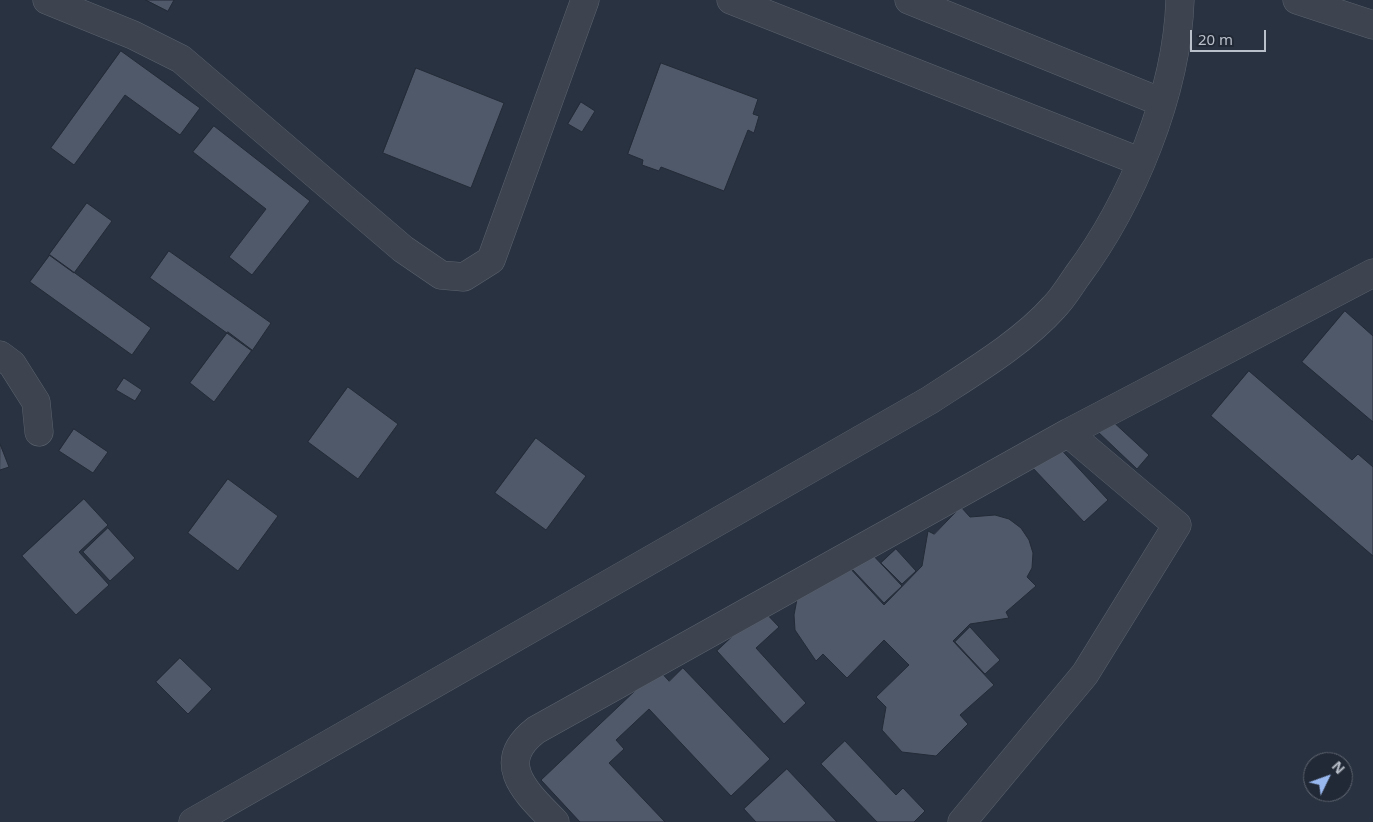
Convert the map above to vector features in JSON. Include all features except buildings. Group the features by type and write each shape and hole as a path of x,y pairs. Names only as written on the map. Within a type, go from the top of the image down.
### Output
{"street":[{"path":"47,0 133,35 181,59 403,249 441,275 464,277 491,260 585,0"},
{"path":"731,0 1141,162"},
{"path":"909,0 1161,102"},
{"path":"193,822 930,400 1001,353 1060,300 1099,246 1135,181 1161,102 1179,27 1180,0"},
{"path":"1297,0 1373,25"},
{"path":"555,822 521,786 516,774 519,748 526,738 536,730 1068,433 1373,273"},
{"path":"0,355 12,364 36,402 39,432"},
{"path":"962,822 1085,674 1177,525 1068,433"}]}
